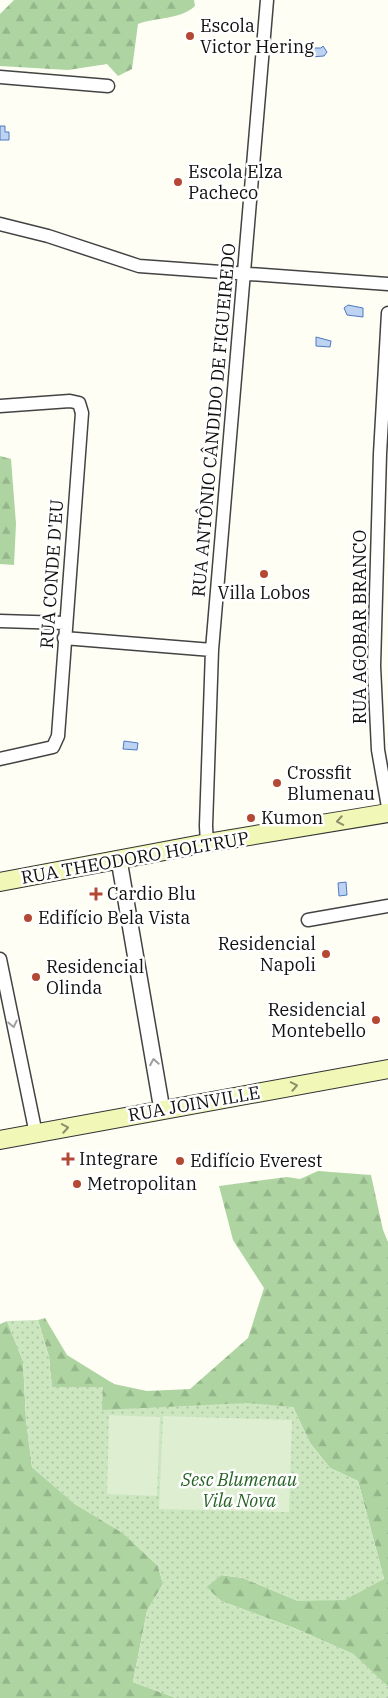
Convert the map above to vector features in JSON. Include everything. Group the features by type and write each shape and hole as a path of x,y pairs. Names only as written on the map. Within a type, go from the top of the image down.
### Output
{"main road":[{"name":"RUA THEODORO HOLTRUP","path":"0,882 207,843 388,813"},
{"name":"RUA JOINVILLE","path":"0,1140 388,1069"}],"street":[{"name":"RUA ANTÔNIO CÂNDIDO DE FIGUEIREDO","path":"207,843 212,650 267,0"},
{"path":"0,77 108,86"},
{"path":"0,224 48,236 139,266 388,284"},
{"name":"RUA AGOBAR BRANCO","path":"388,313 384,453 374,666 378,750 388,807"},
{"name":"RUA CONDE D'EU","path":"0,406 70,401 79,403 82,413 58,736 53,747 0,759"},
{"path":"0,621 65,623"},
{"path":"64,638 212,650"},
{"path":"119,860 162,1110"},
{"path":"308,920 388,906"},
{"path":"0,959 36,1134"}],"green space":[{"path":"14,0 194,0 195,6 182,14 138,24 132,69 118,76 107,64 68,70 0,66 0,14"},
{"path":"0,456 11,459 16,524 14,565 0,564"},
{"path":"318,1171 371,1175 383,1230 388,1242 388,1687 353,1654 294,1628 221,1601 206,1587 221,1575 243,1578 298,1601 384,1579 358,1481 330,1468 310,1443 293,1407 102,1411 102,1387 52,1388 49,1357 38,1320 45,1318 67,1355 114,1384 147,1391 190,1389 248,1338 264,1288 233,1240 219,1186 287,1177 300,1179"},
{"name":"Sesc Blumenau Vila Nova","path":"38,1320 49,1357 52,1387 103,1387 102,1410 247,1403 293,1407 310,1443 330,1468 358,1481 384,1579 345,1600 298,1601 243,1578 221,1575 206,1587 221,1601 294,1628 353,1654 388,1687 388,1698 176,1698 133,1682 147,1611 163,1584 158,1566 123,1533 75,1504 32,1467 26,1419 23,1361 7,1321"},
{"path":"7,1321 23,1361 26,1419 32,1467 75,1504 123,1533 158,1566 163,1584 147,1611 133,1682 176,1698 0,1698 0,1324"},
{"path":"109,1415 160,1417 157,1496 107,1494"},
{"path":"163,1416 292,1420 289,1512 159,1509"}],"water":[{"path":"323,46 327,52 324,56 311,57 313,48 321,48"},
{"path":"0,126 5,126 5,132 9,132 9,140 0,140"},
{"path":"348,305 363,308 363,317 347,315 344,308"},
{"path":"316,337 331,341 330,347 316,346"},
{"path":"124,741 138,743 137,750 123,749"},
{"path":"346,882 347,895 339,896 338,883"}],"place":[{"name":"Escola Victor Hering","path":"190,36"},
{"name":"Escola Elza Pacheco","path":"178,182"},
{"name":"Villa Lobos","path":"264,574"},
{"name":"Crossfit Blumenau","path":"277,783"},
{"name":"Kumon","path":"251,818"},
{"name":"Cardio Blu","path":"96,894"},
{"name":"Edifício Bela Vista","path":"28,918"},
{"name":"Residencial Napoli","path":"326,954"},
{"name":"Residencial Olinda","path":"36,977"},
{"name":"Residencial Montebello","path":"376,1020"},
{"name":"Integrare","path":"68,1159"},
{"name":"Edifício Everest","path":"180,1161"},
{"name":"Metropolitan","path":"77,1184"}]}
